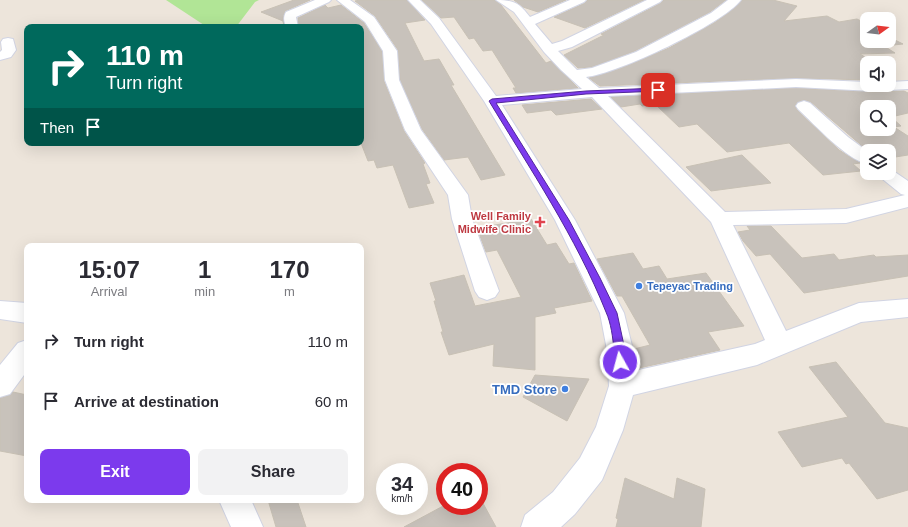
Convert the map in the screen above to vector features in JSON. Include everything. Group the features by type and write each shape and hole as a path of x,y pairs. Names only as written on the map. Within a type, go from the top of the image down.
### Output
{"street":[{"path":"290,24 290,14 325,0"},
{"path":"343,0 370,20 390,51 392,80 413,130 458,195 462,220 487,291"},
{"path":"414,0 435,21 492,101 565,220 612,313 620,350 622,386 609,430 591,469 564,503 537,527"},
{"path":"502,0 518,10 549,49 596,93 720,219 780,345"},
{"path":"529,22 580,0"},
{"path":"549,49 567,44 656,0"},
{"path":"576,74 594,72 641,55 715,16 735,0"},
{"path":"0,56 9,50 8,42"},
{"path":"492,101 596,93 796,83 872,86 908,85"},
{"path":"804,106 842,141 860,154"},
{"path":"895,180 908,190"},
{"path":"720,219 846,216 908,200"},
{"path":"622,386 757,354 859,313 908,308"},
{"path":"0,310 24,313"},
{"path":"0,385 24,355"},
{"path":"236,503 247,527"}],"green space":[{"path":"166,0 259,0 255,2 238,24 202,24"}],"building":[{"path":"294,0 310,0 285,11 283,18 284,24 283,21 261,12"},
{"path":"407,0 425,20 405,23 424,61 439,59 454,85 451,85 505,175 481,180 468,157 444,160 422,129 400,80 398,50 375,16 355,1"},
{"path":"422,0 495,0 501,5 546,63 551,61 578,88 516,93 513,88 516,88 492,50 483,51 474,38 469,39 454,17 441,18"},
{"path":"514,0 566,0 538,12 523,7"},
{"path":"588,0 644,0 585,28 554,17 585,3"},
{"path":"664,0 726,0 710,12 635,51 592,67 578,68 564,55 604,35 601,34 661,3"},
{"path":"742,0 773,0 797,6 784,21 827,16 839,22 857,19 860,20 860,48 887,48 895,53 860,54 863,56 860,56 860,80 796,78 600,86 589,78 621,68 669,48 714,23 731,11"},
{"path":"325,5 328,8 341,5 364,23 382,51 384,81 404,131 425,163 423,164 430,183 426,184 434,203 409,208 393,165 377,168 374,160 368,161 362,146 364,146 364,24 299,24 298,18"},
{"path":"896,40 903,44 896,45"},
{"path":"796,88 860,92 904,91 908,93 908,113 896,116 896,100 860,100 860,136 896,136 896,128 908,136 908,155 896,157 896,144 860,144 811,102 804,100 795,105 797,110 839,150 860,163 853,164 860,171 823,175 789,143 727,152 697,124 679,127 655,104 642,106 640,104 621,107 611,97"},
{"path":"591,99 602,109 556,115 551,110 527,113 522,105"},
{"path":"896,122 901,126 896,127"},
{"path":"742,155 771,183 711,191 686,167"},
{"path":"531,219 547,245 556,243 569,264 574,263 592,301 554,308 556,313 535,317 535,370 493,366 494,344 449,355 441,332 443,332 430,283 464,275 475,306 521,297 497,250 486,252 477,228"},
{"path":"747,226 771,226 802,258 834,254 839,260 874,255 876,257 908,255 908,276 804,293 770,254 756,256 743,241 738,232 750,230"},
{"path":"633,253 643,269 659,266 667,279 706,273 744,326 708,332 720,350 639,368 635,362 634,349 650,345 622,296 617,296 597,259"},
{"path":"836,362 885,423 908,428 908,490 877,499 849,463 846,464 842,458 802,467 778,432 848,417 809,367"},
{"path":"535,375 589,379 567,421 523,397"},
{"path":"13,392 24,394 24,455 0,451 0,398 10,395"},
{"path":"625,478 674,499 677,478 705,489 701,527 616,527 618,519 616,518"},
{"path":"269,503 298,503 306,527 276,527"},
{"path":"436,510 436,515 488,515 488,512 496,527 404,527"}],"place":[{"name":"Well Family Midwife Clinic","path":"540,222"},
{"name":"Tepeyac Trading","path":"639,286"},
{"name":"TMD Store","path":"565,389"}],"route":[{"path":"620,362 620,350 612,313 595,278 565,220 492,101 586,93 658,90"}]}
